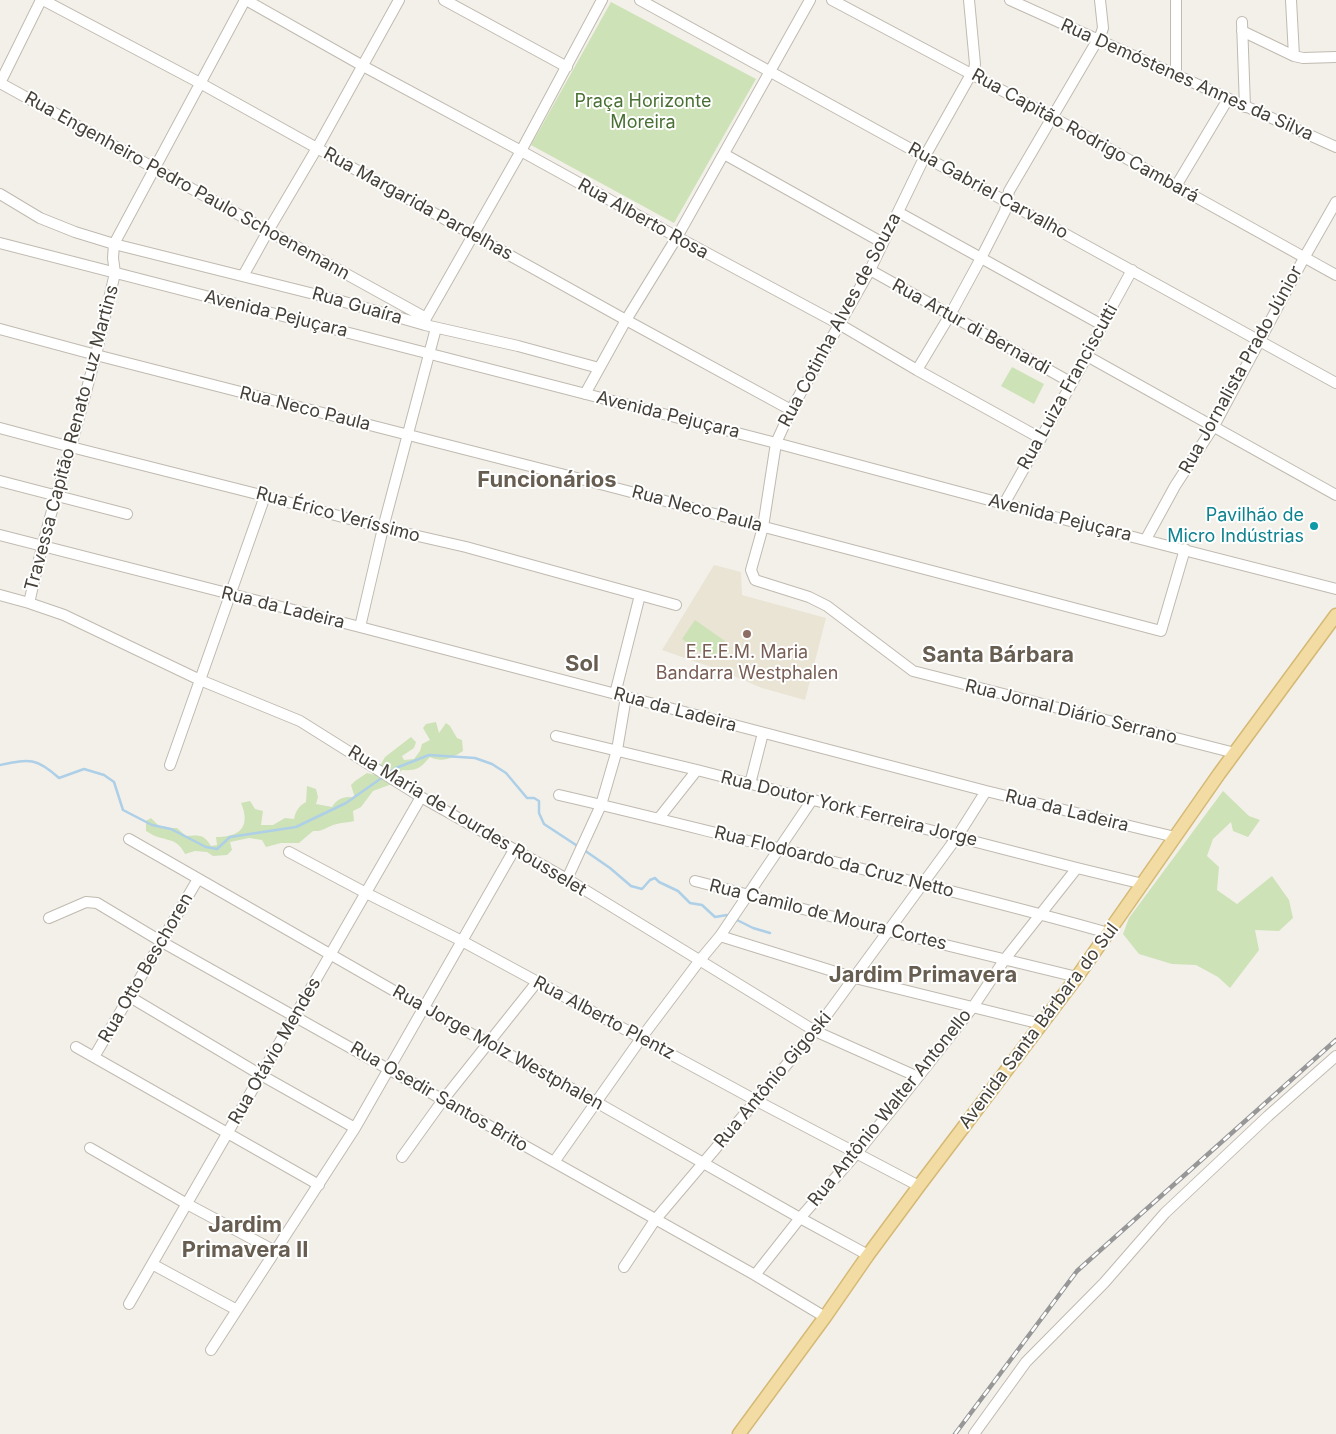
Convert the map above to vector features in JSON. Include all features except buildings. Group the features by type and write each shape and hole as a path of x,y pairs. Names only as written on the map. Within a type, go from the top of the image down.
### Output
{"main road":[{"name":"Avenida Santa Bárbara do Sul","path":"739,1434 919,1186 1077,977 1234,753 1336,615"}],"street":[{"name":"Rua Margarida Pardelhas","path":"42,0 200,83 791,410"},
{"path":"0,83 42,0"},
{"path":"114,244 246,0"},
{"name":"Rua Alberto Rosa","path":"246,0 676,238 839,324 917,370 1040,438"},
{"path":"243,276 399,0"},
{"path":"444,0 567,67"},
{"path":"425,322 521,151 602,0"},
{"name":"Rua Gabriel Carvalho","path":"640,0 1336,383"},
{"path":"585,394 626,320 724,154 810,0"},
{"name":"Rua Capitão Rodrigo Cambará","path":"832,0 1052,117 1336,275"},
{"path":"969,0 975,64 972,74"},
{"name":"Rua Demóstenes Annes da Silva","path":"1010,0 1336,147"},
{"path":"917,370 982,258 1005,211 1009,191 1102,34 1100,0"},
{"path":"1176,0 1176,75"},
{"path":"1291,0 1294,56"},
{"path":"1246,107 1242,26 1294,56 1303,58 1336,57"},
{"name":"Rua Cotinha Alves de Souza","path":"755,580 751,570 762,526 776,443 791,410 870,270 924,156 972,74"},
{"name":"Rua Engenheiro Pedro Paulo Schoenemann","path":"0,83 268,231 425,322"},
{"path":"1176,186 1228,99"},
{"path":"724,154 883,243"},
{"name":"Rua Guaíra","path":"0,194 40,218 75,232 114,244 425,322 436,328 518,346 599,368"},
{"name":"Rua Jornalista Prado Júnior","path":"1146,540 1175,486 1214,426 1336,202"},
{"path":"898,212 1102,325"},
{"name":"Avenida Pejuçara","path":"0,243 1336,589"},
{"name":"Travessa Capitão Renato Luz Martins","path":"29,603 42,546 96,355 115,273 114,244"},
{"name":"Rua Artur di Bernardi","path":"870,270 1072,383"},
{"name":"Rua Luiza Franciscutti","path":"1004,504 1087,356 1132,270"},
{"path":"360,627 383,528 436,328"},
{"name":"Rua Neco Paula","path":"0,329 1161,631 1185,550"},
{"path":"1087,356 1336,495"},
{"name":"Rua Érico Veríssimo","path":"0,428 383,528 466,547 676,605"},
{"path":"0,481 127,514"},
{"path":"170,766 265,496"},
{"name":"Rua da Ladeira","path":"0,535 986,791 1175,837"},
{"name":"Rua Jornal Diário Serrano","path":"755,580 810,597 827,606 913,671 1234,753"},
{"name":"Rua Maria de Lourdes Rousselet","path":"0,595 64,615 200,680 300,721 421,797 566,879 815,1031 918,1077"},
{"path":"566,879 601,805 616,750 621,695 640,595"},
{"path":"750,784 763,733"},
{"name":"Rua Doutor York Ferreira Jorge","path":"556,736 697,770 1143,884"},
{"path":"659,818 697,770"},
{"name":"Rua Antônio Gigoski","path":"624,1267 655,1220 815,1031 957,837 986,791"},
{"name":"Rua Flodoardo da Cruz Netto","path":"559,795 923,883 1108,933"},
{"name":"Rua Otávio Mendes","path":"129,1304 421,797"},
{"path":"554,1162 642,1037 720,936 812,800"},
{"name":"Rua Jorge Molz Westphalen","path":"129,839 424,1008 868,1255"},
{"path":"211,1350 355,1128 514,850"},
{"name":"Rua Alberto Plentz","path":"289,852 462,941 757,1101 919,1186"},
{"name":"Rua Antônio Walter Antonello","path":"754,1275 800,1218 857,1153 918,1077 1040,914 1077,868"},
{"name":"Rua Otto Beschoren","path":"94,1057 198,879"},
{"name":"Rua Camilo de Moura Cortes","path":"695,881 1077,977"},
{"name":"Rua Osedir Santos Brito","path":"49,918 86,902 97,903 162,942 754,1275 825,1317"},
{"path":"720,936 855,978 1041,1024"},
{"path":"402,1157 443,1100 536,982"},
{"path":"130,997 355,1128"},
{"path":"76,1047 319,1185"},
{"path":"974,1434 1026,1362 1104,1283 1165,1213 1268,1116 1336,1056"},
{"path":"90,1148 187,1204 275,1251"},
{"path":"152,1264 237,1310"}],"shaded area":[{"name":"E.E.E.M. Maria Bandarra Westphalen","path":"714,565 741,572 742,595 826,618 805,700 762,688 717,669 662,650"}],"green space":[{"name":"Praça Horizonte Moreira","path":"611,2 756,79 674,223 531,145"},
{"path":"1012,367 1044,384 1034,404 1001,386"},
{"path":"695,620 725,641 712,660 682,639"},
{"path":"436,722 439,733 446,723 450,726 457,738 462,740 463,751 447,759 439,760 430,757 418,768 402,770 394,778 392,784 373,791 361,807 353,811 354,821 334,825 320,831 313,831 299,843 281,843 266,847 262,840 249,838 230,842 232,850 227,855 213,856 207,852 195,851 185,854 177,844 146,831 146,821 151,818 161,828 177,828 186,836 201,836 211,846 217,845 216,837 237,833 244,824 244,811 241,803 250,801 255,809 263,811 261,825 273,825 285,818 294,819 298,809 306,802 307,786 316,789 318,797 316,804 332,807 336,801 342,798 355,798 351,785 367,773 375,775 385,757 411,737 416,742 414,748 402,756 404,760 414,759 420,751 422,744 430,740 423,728 426,724"},
{"path":"1223,791 1249,816 1260,820 1248,837 1233,831 1231,822 1213,839 1207,856 1219,867 1217,890 1237,904 1272,876 1289,900 1293,918 1279,931 1255,930 1259,950 1230,988 1218,977 1196,965 1172,964 1139,954 1123,934 1129,918"}],"waterway":[{"path":"388,773 429,755 475,758 492,764 506,773 527,798 534,798 539,801 539,813 544,824 579,847"},
{"path":"0,765 32,761 44,766 59,778 84,769 104,775 114,782 123,810 152,825 171,829 206,847 217,849 230,837 296,827 346,803 383,777"},
{"path":"584,850 610,868 631,886 642,889 650,880 655,878 659,882 678,891 690,903 702,905 715,917 727,915 730,917"},
{"path":"735,919 753,928 770,933"}],"railway":[{"path":"955,1434 1077,1271 1336,1040"}],"place":[{"name":"Pavilhão de Micro Indústrias","path":"1314,526"},
{"name":"E.E.E.M. Maria Bandarra Westphalen","path":"747,634"}],"district":[{"name":"Funcionários","path":"547,480"},
{"name":"Santa Bárbara","path":"998,655"},
{"name":"Sol","path":"582,664"},
{"name":"Jardim Primavera","path":"923,975"},
{"name":"Jardim Primavera II","path":"245,1238"}]}
